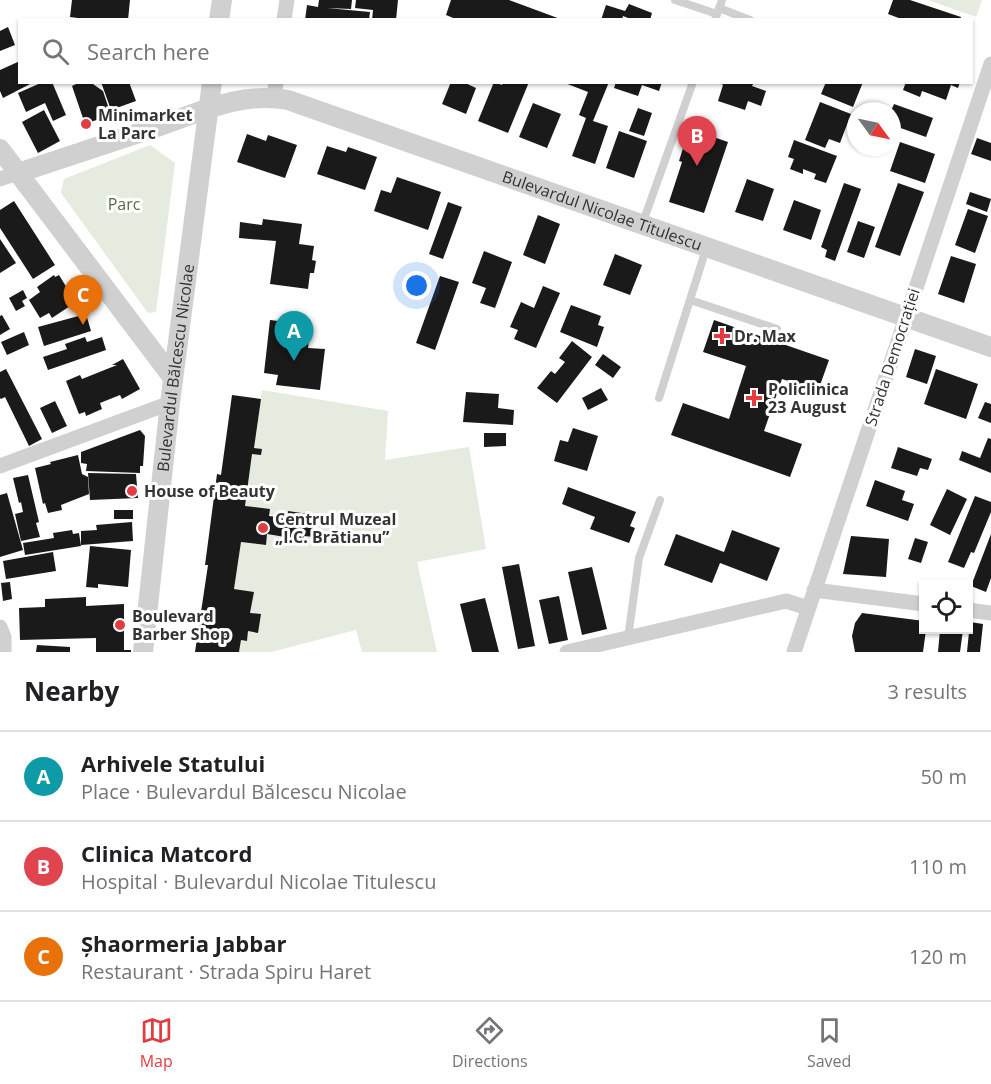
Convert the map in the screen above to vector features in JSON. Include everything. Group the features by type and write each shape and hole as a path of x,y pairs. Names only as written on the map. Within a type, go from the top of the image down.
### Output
{"street":[{"path":"219,18 222,0"},
{"path":"284,18 287,0"},
{"name":"Strada Democrației","path":"794,652 991,63"},
{"name":"Bulevardul Bălcescu Nicolae","path":"143,652 173,378 212,84"},
{"name":"Bulevardul Nicolae Titulescu","path":"9,176 209,108 275,90 288,100 991,347"},
{"path":"0,148 9,176 173,378"},
{"path":"0,466 170,404"},
{"path":"814,590 919,603"},
{"path":"567,652 786,601 808,608"},
{"path":"973,611 991,613"},
{"path":"0,627 4,638 4,652"}],"lane":[{"path":"675,0 744,18"},
{"path":"642,225 692,84"},
{"path":"659,398 707,248"},
{"path":"690,300 777,329"},
{"path":"628,638 639,558 660,500"}],"green space":[{"path":"928,0 982,0 976,17"},
{"name":"Parc","path":"150,145 175,163 156,312 148,313 61,193 64,179"},
{"path":"262,390 388,411 385,460 469,447 486,549 417,562 437,652 362,652 356,630 271,652 239,652 241,640 247,641 248,631 258,632 260,614 250,613 253,592 234,589 241,542 265,545 267,534 303,543 304,536 314,537 316,522 307,520 308,514 275,516 245,506 252,454 261,454 262,449 254,448"}],"building":[{"path":"72,0 130,0 128,18 70,17"},
{"path":"319,0 352,0 351,9 327,8 370,12 369,18 305,18 307,5 318,7"},
{"path":"356,0 398,0 396,18 372,18 373,10 355,8"},
{"path":"451,0 509,0 558,18 453,18 446,15"},
{"path":"893,0 910,0 961,17 899,18 888,14"},
{"path":"629,4 652,13 651,18 623,16 622,18 602,18 606,5 625,11"},
{"path":"8,27 15,45 0,51 0,31"},
{"path":"18,62 18,84 30,84 3,98 0,91 0,70"},
{"path":"38,84 53,84 66,115 53,121 45,103 26,112 18,93"},
{"path":"93,84 103,91 111,115 85,124 72,86"},
{"path":"102,84 130,84 136,101 111,110"},
{"path":"450,84 467,84 476,88 466,114 442,104"},
{"path":"493,84 528,84 508,133 478,121"},
{"path":"568,84 608,84 593,121 608,126 595,164 572,156 586,118 579,115 588,92"},
{"path":"615,84 661,84 659,91 642,85 638,96 614,88"},
{"path":"721,84 753,84 752,86 766,91 761,106 748,101 745,110 718,101 723,85"},
{"path":"825,84 862,84 855,102 847,102 847,105 821,94"},
{"path":"905,84 959,84 958,88 951,85 946,100 922,91 920,97 903,90"},
{"path":"820,102 847,112 847,125 840,143 829,139 825,148 805,140"},
{"path":"533,103 561,114 547,148 519,137"},
{"path":"901,107 933,118 926,137 901,128"},
{"path":"638,108 652,113 644,136 629,131"},
{"path":"44,110 60,141 38,153 22,122"},
{"path":"693,130 728,142 704,213 669,202 682,162 679,161 684,145 687,146"},
{"path":"619,131 647,141 634,178 606,168"},
{"path":"247,134 266,141 268,135 297,145 285,178 237,162"},
{"path":"977,138 991,143 991,161 971,154"},
{"path":"794,140 837,156 826,183 814,179 816,174 803,169 803,174 790,169 794,159 788,157"},
{"path":"901,142 935,154 925,183 890,171 895,156 901,156"},
{"path":"327,146 346,152 348,147 377,157 365,190 317,174"},
{"path":"397,177 441,192 428,230 374,211 381,190 391,193"},
{"path":"747,179 774,189 763,221 735,212"},
{"path":"844,183 861,189 835,261 825,257 827,250 821,247"},
{"path":"898,183 924,192 900,256 875,247"},
{"path":"970,192 991,199 987,212 966,204"},
{"path":"794,200 821,210 811,240 783,230"},
{"path":"14,201 55,265 33,279 0,228 0,210"},
{"path":"448,202 462,207 443,259 429,254"},
{"path":"968,209 988,216 975,253 955,245"},
{"path":"538,215 560,224 545,264 523,255"},
{"path":"263,219 302,224 299,244 314,246 312,260 316,261 314,273 310,273 308,289 270,284 276,241 239,238 240,222 262,225"},
{"path":"858,221 875,227 864,258 847,252"},
{"path":"0,239 16,263 0,273"},
{"path":"484,251 512,262 495,308 480,303 486,288 472,283"},
{"path":"615,254 642,265 630,295 603,285"},
{"path":"951,256 976,264 964,303 938,294"},
{"path":"54,275 55,277 59,275 73,298 67,302 70,306 52,318 49,313 40,318 29,300 40,292 37,287"},
{"path":"440,276 459,282 435,350 416,343"},
{"path":"543,286 560,293 536,348 514,339 518,330 510,327 521,302 534,308"},
{"path":"23,290 27,298 22,301 25,306 16,311 9,298"},
{"path":"571,305 601,316 598,325 604,327 597,347 560,332"},
{"path":"86,314 91,331 44,346 38,327"},
{"path":"2,315 10,329 0,335 0,316"},
{"path":"270,320 311,325 308,348 325,349 320,390 276,385 278,375 264,373"},
{"path":"714,320 829,360 818,391 782,379 764,431 802,444 790,477 671,435 683,403 729,419 746,366 703,352"},
{"path":"24,332 29,345 7,355 1,342"},
{"path":"85,337 87,342 102,337 106,350 48,370 43,357 67,349 65,344"},
{"path":"572,341 592,357 557,403 537,388 551,371 555,374 565,362 559,358"},
{"path":"915,349 936,356 927,384 906,377"},
{"path":"603,354 621,367 613,378 595,365"},
{"path":"123,359 140,389 122,399 120,395 100,403 102,409 86,416 85,412 79,414 66,381 80,375 82,379 117,365 112,365"},
{"path":"6,369 42,439 29,446 5,397 0,398 0,372"},
{"path":"936,369 978,384 966,419 924,404"},
{"path":"601,388 608,400 588,410 582,398"},
{"path":"466,392 499,394 498,408 514,410 513,425 463,422"},
{"name":"Centrul Muzeal „I.C. Brătianu”","path":"232,395 261,399 254,448 262,449 261,455 252,454 245,506 270,509 269,516 287,518 288,511 308,514 307,520 316,521 314,537 304,536 303,543 267,534 266,545 241,542 234,589 254,592 250,613 261,614 258,633 248,631 247,641 241,640 239,652 195,652 208,565 205,565 217,474 221,475"},
{"path":"55,401 67,426 52,433 40,408"},
{"path":"985,402 991,404 991,423 978,418"},
{"path":"573,428 598,436 587,471 554,461 560,440 568,442"},
{"path":"140,430 145,436 143,466 140,466 140,473 86,471 87,464 81,463 81,452"},
{"path":"484,433 506,433 506,446 484,447"},
{"path":"988,438 991,439 991,473 959,460 962,451 980,458"},
{"path":"898,447 932,459 928,470 920,468 917,476 891,468"},
{"path":"78,455 82,474 88,477 89,494 61,505 62,510 48,513 45,503 43,504 35,468"},
{"path":"88,473 136,474 138,498 90,500"},
{"path":"28,475 39,522 36,523 40,537 21,541 15,514 23,512 13,478"},
{"path":"875,480 905,491 902,500 914,504 908,521 866,506"},
{"path":"568,487 636,512 630,526 635,528 629,543 590,529 595,517 562,504"},
{"path":"947,489 967,499 950,535 930,525"},
{"path":"7,493 23,550 0,557 0,495"},
{"path":"975,496 991,502 991,512 974,553 971,552 964,568 948,562"},
{"path":"114,510 133,510 133,519 114,519"},
{"path":"132,522 133,541 81,545 81,531 97,530 96,525"},
{"path":"72,530 73,534 79,533 81,546 25,555 23,543 54,538 53,533"},
{"path":"732,530 780,548 767,581 720,563 712,583 664,565 676,534 724,552"},
{"path":"991,534 991,578 986,592 973,587 973,581"},
{"path":"851,536 889,539 886,577 843,574"},
{"path":"915,538 928,542 921,563 908,559"},
{"path":"90,546 131,550 128,587 98,584 98,588 86,587"},
{"path":"53,552 56,571 6,579 3,561"},
{"path":"519,564 535,646 518,649 502,567"},
{"path":"592,567 607,629 582,635 568,572"},
{"path":"10,582 12,599 3,601 1,583"},
{"path":"559,596 568,640 549,644 539,600"},
{"path":"86,597 86,606 124,604 124,650 131,650 131,652 96,652 96,638 20,640 19,608 45,607 45,599"},
{"path":"485,598 499,652 472,652 460,604"},
{"path":"862,613 919,620 919,634 925,634 923,652 855,652 852,636 855,623"},
{"path":"973,622 983,624 980,652 967,652 969,634 973,634"},
{"path":"940,634 962,634 960,652 938,652"},
{"path":"37,645 70,647 70,652 36,652"}],"place":[{"name":"Minimarket La Parc","path":"86,124"},
{"name":"Clinica Matcord","path":"697,166"},
{"name":"Șhaormeria Jabbar","path":"83,325"},
{"name":"Dr. Max","path":"722,336"},
{"name":"Arhivele Statului","path":"294,361"},
{"name":"Policlinica 23 August","path":"754,398"},
{"name":"House of Beauty","path":"132,491"},
{"name":"Centrul Muzeal „I.C. Brătianu”","path":"263,528"},
{"name":"Boulevard Barber Shop","path":"120,625"}]}
